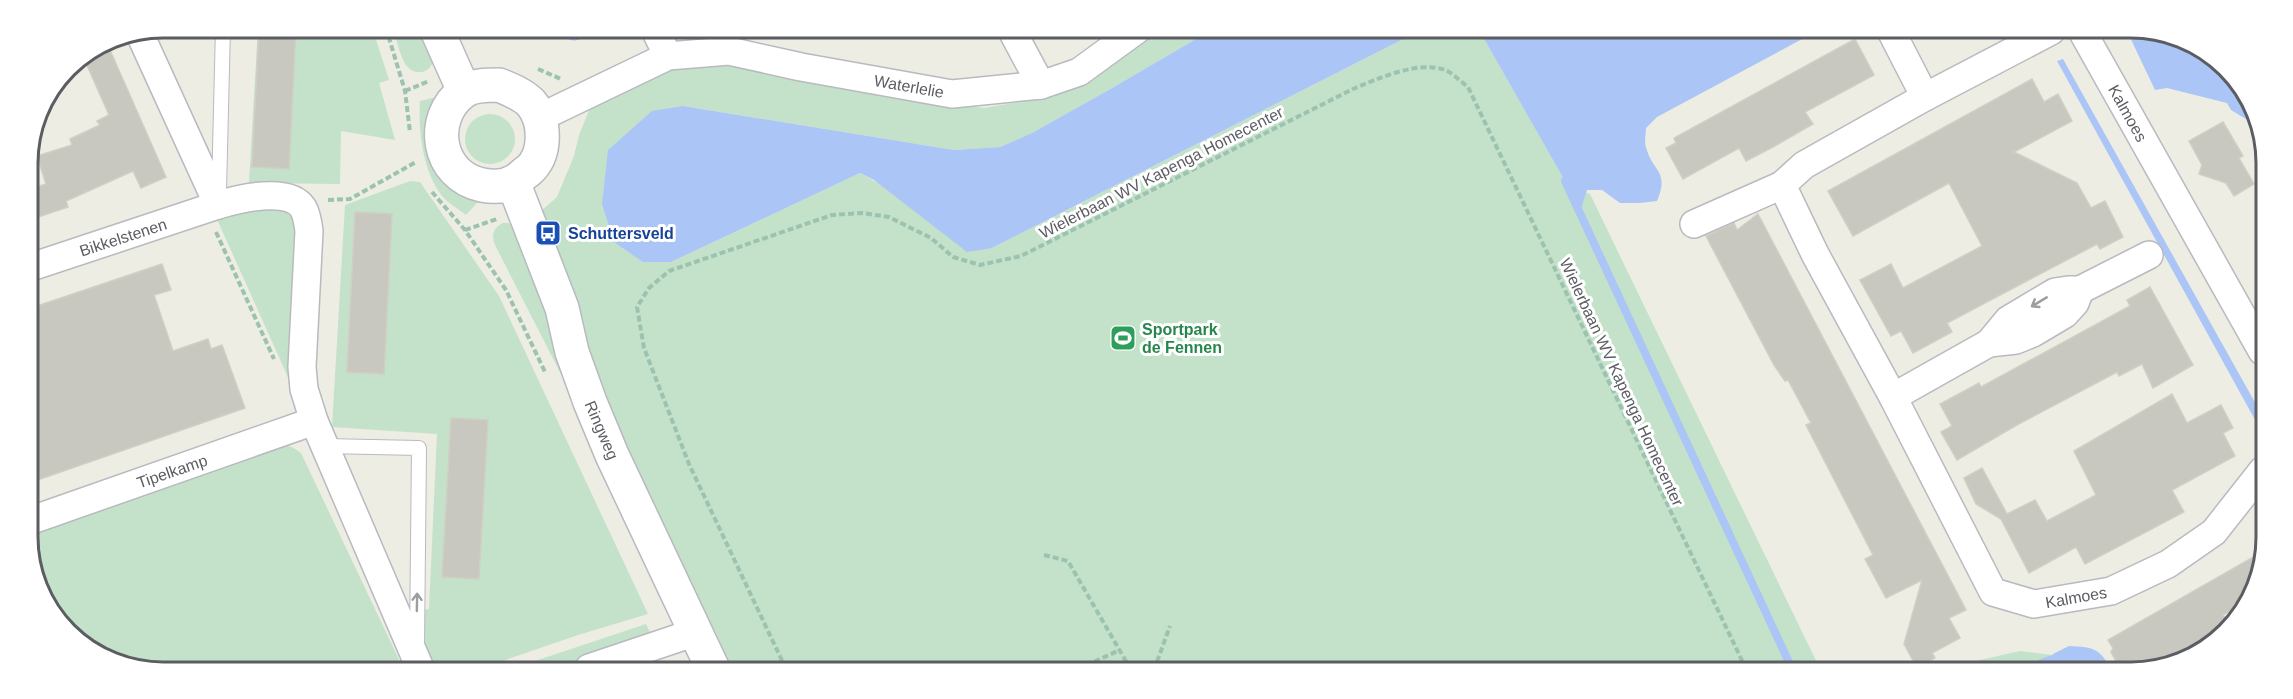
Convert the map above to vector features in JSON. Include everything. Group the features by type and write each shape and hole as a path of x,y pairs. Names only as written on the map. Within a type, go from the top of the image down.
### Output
{"main road":[{"path":"440,38 464,91"},
{"path":"499,85 517,92 532,104 539,118 542,136 540,151 532,167 513,182 493,187 471,183 459,175 448,162 442,149 442,125 447,111 464,91 482,86 499,85"},
{"name":"Ringweg","path":"513,182 562,308 572,352 590,402 616,464 710,662"}],"street":[{"path":"659,38 668,56"},
{"path":"1016,38 1041,85"},
{"name":"Waterlelie","path":"539,118 668,56 729,51 801,67 952,94 1041,85 1079,72 1125,38"},
{"path":"1895,38 1925,98"},
{"path":"1694,224 1782,185 1804,165 2038,38"},
{"name":"Kalmoes","path":"2086,38 2256,340"},
{"path":"142,39 212,207 256,196 274,196 296,201 303,207 308,219 309,231 302,367 304,389 314,421 417,662"},
{"name":"Kalmoes","path":"1782,185 1815,254 1893,397 1993,592 2034,604 2111,591 2168,564 2214,532 2256,479"},
{"name":"Bikkelstenen","path":"38,265 212,207"},
{"path":"1893,397 1989,343 2008,320 2055,292 2080,290 2149,255"},
{"name":"Tipelkamp","path":"38,518 314,421"},
{"path":"608,662 696,632"}],"lane":[{"path":"212,207 222,38"},
{"path":"325,446 419,448 418,662"}],"path":[{"path":"389,38 405,91 412,141"},
{"name":"Wielerbaan WV Kapenga Homecenter","path":"783,662 689,464 644,348 638,307 649,288 669,270 832,215 862,213 889,217 931,238 953,257 980,265 1022,256 1353,89 1395,71 1428,68 1445,70 1468,87 1742,661"},
{"path":"415,152 422,173"},
{"path":"296,201 350,199 417,162"},
{"path":"431,190 465,230 506,290 548,379"},
{"path":"212,207 275,360"},
{"path":"1044,555 1068,561 1126,662"},
{"path":"1157,661 1170,626"},
{"path":"1095,662 1120,650"}],"green space":[{"path":"257,38 376,38 389,80 379,83 395,140 341,131 340,184 249,183"},
{"path":"396,38 424,38 433,53 433,61 425,71 416,72 405,64"},
{"name":"Sportpark de Fennen","path":"1143,38 1198,38 1032,133 1000,147 954,150 683,106 624,137 608,150 671,262 860,173 992,248 1405,38 1484,38 1574,196 1581,191 1590,194 1816,661 729,662 606,415 593,378 549,224 541,211 557,197 590,108 683,61 738,67 846,90 984,108 1054,96 1104,71"},
{"path":"445,95 436,110 484,195 466,215 445,200 436,187 423,151 420,101"},
{"path":"485,114 495,114 508,121 515,134 515,144 508,157 495,164 485,164 476,160 469,153 465,144 465,134 469,125 476,118"},
{"path":"410,181 420,182 499,296 648,614 500,662 432,662 424,645 421,610 429,609 437,434 332,427 345,205"},
{"path":"249,206 286,209 292,215 296,227 292,386 216,217"},
{"path":"503,223 516,226 551,320 567,386 495,245 494,232"},
{"path":"283,445 292,447 301,453 400,662 162,662 115,652 80,631 59,606 44,577 40,561 38,533"},
{"path":"646,624 652,637 575,662 533,662"},
{"path":"2020,651 2061,656 2067,661 1975,661"}],"water":[{"path":"566,38 582,38 579,40"},
{"path":"1198,38 1405,38 992,248 967,252 874,180 860,173 671,262 643,262 614,242 602,204 608,150 652,111 683,106 954,150 1000,147 1032,133"},
{"path":"1484,38 1804,38 1657,117 1646,128 1646,147 1662,183 1657,201 1620,203 1602,190 1587,190 1581,209"},
{"path":"2130,38 2163,42 2193,54 2207,63 2230,86 2248,120 2231,110 2227,103 2167,88 2155,90"},
{"path":"2063,59 2256,404 2256,422 2057,61"},
{"path":"2069,646 2085,647 2096,651 2106,661 2054,661 2053,654"}],"building":[{"path":"258,38 295,38 289,169 252,167"},
{"path":"1855,39 1874,75 1805,112 1813,124 1773,147 1746,161 1739,148 1683,179 1666,148 1676,143 1674,138"},
{"path":"110,49 166,177 141,188 133,171 66,201 68,207 38,217 38,187 46,184 38,156 72,145 70,139 100,125 97,121 109,115 86,64"},
{"path":"2032,79 2044,102 2058,94 2072,121 2014,152 2077,183 2091,208 2105,201 2123,237 2100,249 2097,244 1947,323 1952,332 1913,353 1901,331 1891,336 1860,280 1891,264 1903,288 1982,246 1949,183 1853,236 1828,191"},
{"path":"2223,122 2243,156 2239,158 2254,184 2234,196 2226,183 2199,174 2202,165 2189,141"},
{"path":"355,212 392,214 384,374 347,372"},
{"path":"1758,214 1966,610 1949,618 1960,638 1932,653 1935,658 1929,661 1913,661 1904,644 1922,580 1886,598 1865,559 1873,555 1806,425 1811,423 1788,380 1785,381 1774,365 1706,236 1734,223 1737,230"},
{"path":"162,264 171,290 154,295 173,351 208,339 211,349 222,345 245,408 38,480 38,306"},
{"path":"2150,287 2193,365 2153,388 2142,364 2119,376 2117,372 2015,426 1957,460 1941,432 1952,426 1940,404 1979,383 1981,387 2130,306 2127,300"},
{"path":"2172,394 2187,423 2221,405 2233,428 2223,433 2235,456 2172,490 2184,512 2085,564 2076,547 2029,573 2001,519 1976,504 1964,478 1982,468 2007,514 2035,500 2047,521 2096,495 2074,451"},
{"path":"451,418 488,420 479,579 442,577"},
{"path":"2253,557 2246,584 2232,610 2223,615 2225,618 2207,636 2193,645 2163,657 2139,661 2116,661 2111,652 2113,648 2108,640"}],"waterway":[{"path":"1565,181 1788,661"},
{"path":"2048,661 2061,656"}],"place":[{"name":"Schuttersveld","path":"548,233"},
{"name":"Sportpark de Fennen","path":"1123,338"}]}
